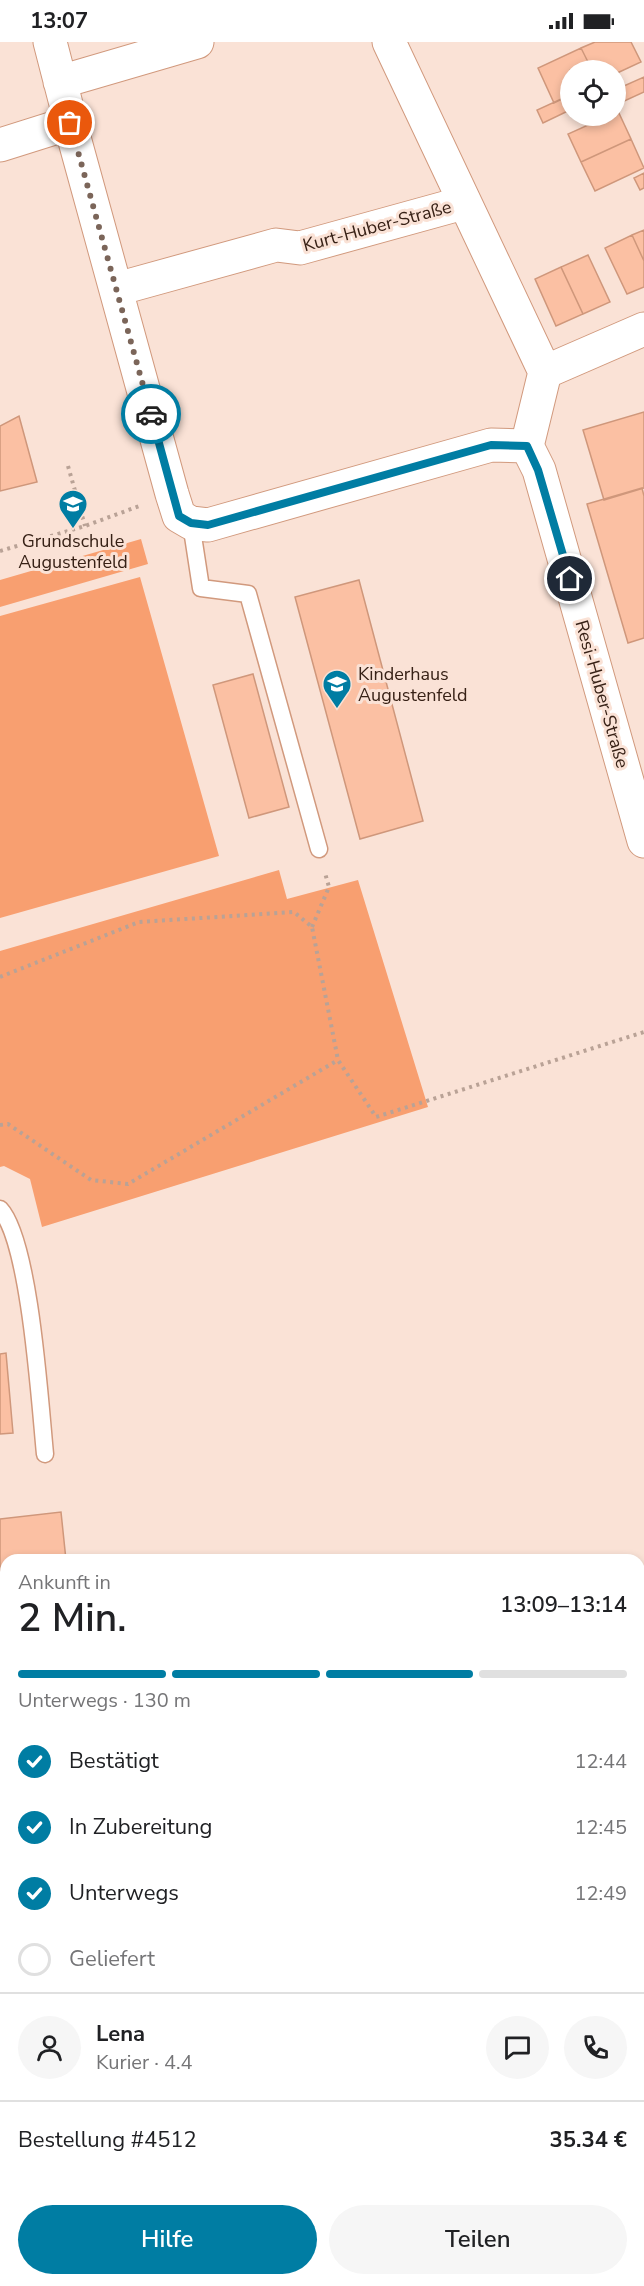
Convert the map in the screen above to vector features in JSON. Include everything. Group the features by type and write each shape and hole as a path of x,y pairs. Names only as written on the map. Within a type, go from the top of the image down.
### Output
{"street":[{"path":"50,42 172,494 179,516 191,523 208,525 491,445 527,446 545,372 644,328"},
{"path":"60,82 197,42"},
{"name":"Kurt-Huber-Straße","path":"389,42 463,203 545,372"},
{"path":"0,145 70,123"},
{"name":"Kurt-Huber-Straße","path":"117,289 276,245 300,248 463,203"},
{"name":"Resi-Huber-Straße","path":"527,446 538,470 644,841"}],"lane":[{"path":"191,523 201,588 248,594 319,849"},
{"path":"0,1209 17,1241 33,1336 45,1454"}],"path":[{"path":"68,466 85,526"},
{"path":"0,551 85,526 172,494"},
{"path":"319,849 329,887 312,927 338,1060 375,1117 644,1032"},
{"path":"0,978 139,922 294,912 312,927"},
{"path":"0,1125 8,1124 91,1180 128,1184 338,1060"}],"shaded area":[{"path":"141,539 148,564 0,607 0,580"},
{"path":"140,577 219,856 0,918 0,616"},
{"path":"279,870 287,899 358,880 428,1107 42,1227 30,1179 4,1166 0,1167 0,951"}],"building":[{"path":"595,42 631,42 641,62 626,69 626,60 587,60 581,48"},
{"path":"581,48 587,60 560,60 560,100 554,103 538,68"},
{"path":"644,77 644,92 626,100 626,85"},
{"path":"560,100 560,115 543,123 537,110"},
{"path":"586,126 625,126 631,139 581,162 568,134"},
{"path":"631,139 644,168 595,191 581,162"},
{"path":"644,173 644,188 640,190 634,178"},
{"path":"644,230 644,261 632,235"},
{"path":"632,235 644,261 644,287 627,294 605,248"},
{"path":"588,255 610,302 583,314 561,267"},
{"path":"561,267 583,314 556,326 535,279"},
{"path":"644,412 644,488 604,500 583,430"},
{"path":"19,416 37,482 0,491 0,426"},
{"path":"642,488 644,496 644,638 628,643 587,504"},
{"path":"359,580 423,821 360,839 295,597"},
{"path":"253,674 289,807 249,818 213,685"},
{"path":"6,1353 13,1433 0,1434 0,1354"},
{"path":"61,1512 65,1554 0,1554 0,1519"}],"way so far":[{"path":"70,123 151,414"}],"place":[{"name":"Grundschule Augustenfeld","path":"73,530"},
{"name":"Kinderhaus Augustenfeld","path":"337,710"}],"route":[{"path":"151,414 179,516 191,523 208,525 491,445 527,446 538,470 570,579"}]}
